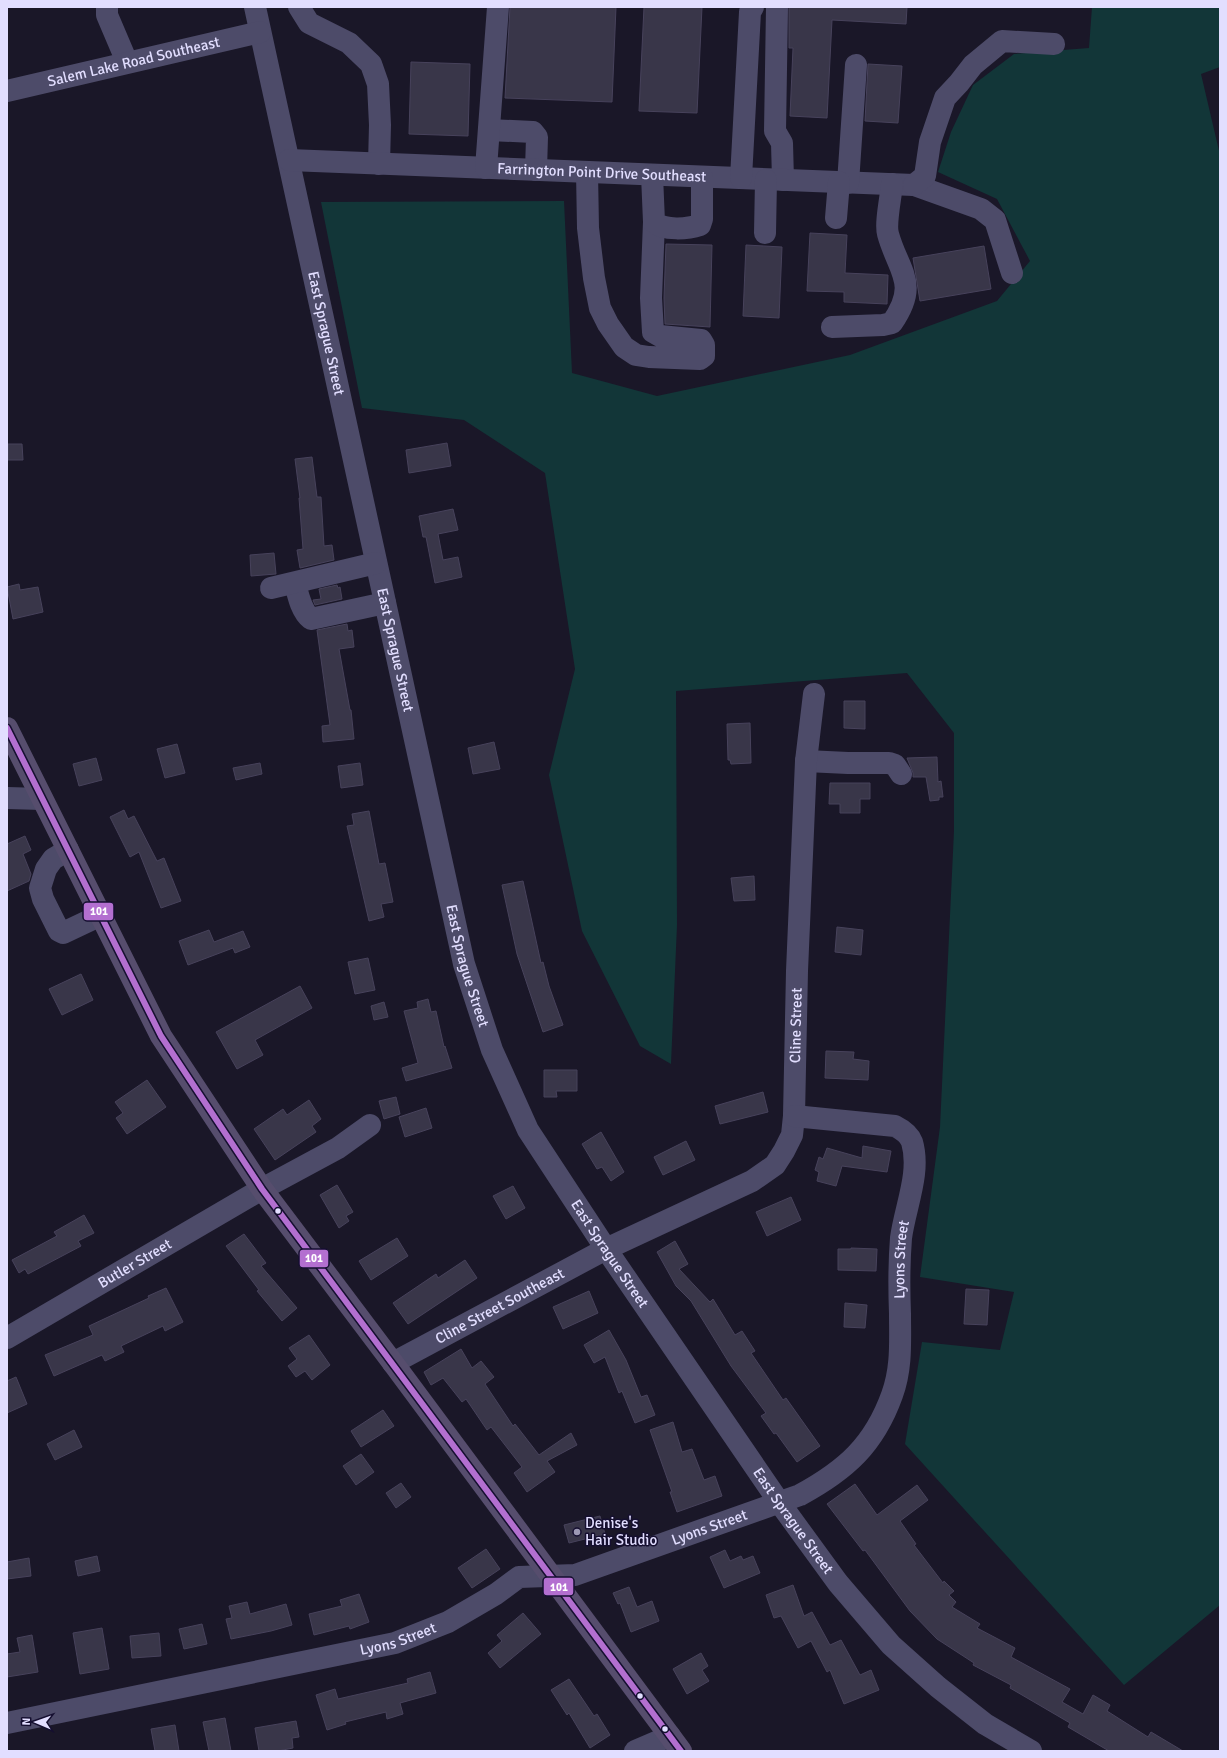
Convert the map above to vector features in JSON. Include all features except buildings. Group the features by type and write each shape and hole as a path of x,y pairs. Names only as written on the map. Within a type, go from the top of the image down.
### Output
{"main road":[{"path":"7,728 161,1036 262,1189 676,1744"}],"street":[{"path":"107,7 107,15 127,62"},
{"name":"East Sprague Street","path":"256,7 260,32 464,964 492,1050 528,1130 606,1249 779,1502 838,1582 891,1645 938,1687 984,1724 1031,1751"},
{"path":"299,7 309,23 349,43 371,64 378,84 380,126 379,164"},
{"path":"486,168 498,7"},
{"path":"741,178 750,12 753,7"},
{"path":"765,233 782,143 775,131 777,7"},
{"name":"Salem Lake Road Southeast","path":"7,91 260,32"},
{"path":"914,185 925,176 930,142 945,98 973,65 1002,41 1054,44"},
{"path":"836,218 843,182 856,65"},
{"path":"489,130 533,132 537,137 536,170"},
{"name":"Farrington Point Drive Southeast","path":"289,160 914,185 981,209 995,220 1012,273"},
{"path":"587,172 588,228 594,278 600,308 608,324 624,347 636,355 700,359 704,356 704,345 701,340 660,336 653,332 652,298 654,222 652,175"},
{"path":"654,222 658,226 692,228 700,225 702,177"},
{"path":"832,327 883,325 892,323 901,310 906,292 903,271 887,232 892,184"},
{"path":"271,588 376,563"},
{"path":"295,583 306,615 311,619 385,603"},
{"name":"Cline Street","path":"606,1249 752,1181 775,1165 792,1135 794,1116 797,972 806,761 814,694"},
{"path":"806,761 848,763 889,762 895,766 901,774"},
{"path":"7,798 42,799"},
{"path":"68,850 53,859 46,869 40,888 43,899 59,931 63,933 101,915"},
{"name":"Lyons Street","path":"7,1723 395,1643 448,1622 496,1594 519,1577 575,1575 800,1495 826,1481 843,1468 870,1439 892,1395 897,1376 900,1353 899,1279 902,1237 915,1166 912,1141 904,1131 894,1126 794,1116"},
{"name":"Butler Street","path":"7,1338 262,1189 338,1148 370,1125"},
{"name":"Cline Street Southeast","path":"393,1363 606,1249"},
{"path":"635,1751 676,1744"}],"green space":[{"path":"1092,7 1220,7 1220,67 1201,74 1220,155 1220,1605 1124,1685 905,1444 922,1342 1000,1350 1014,1292 920,1277 940,1127 954,831 954,733 907,673 676,691 677,925 671,1064 640,1046 582,931 549,775 575,669 545,473 464,420 362,408 321,202 564,201 572,373 657,396 850,355 997,301 1030,261 997,199 938,172 951,132 973,85 1014,54 1089,48"}],"transit line":[{"name":"101","path":"7,728 161,1036 262,1189 681,1751"}],"place":[{"name":"Denise's Hair Studio","path":"577,1532"}]}
